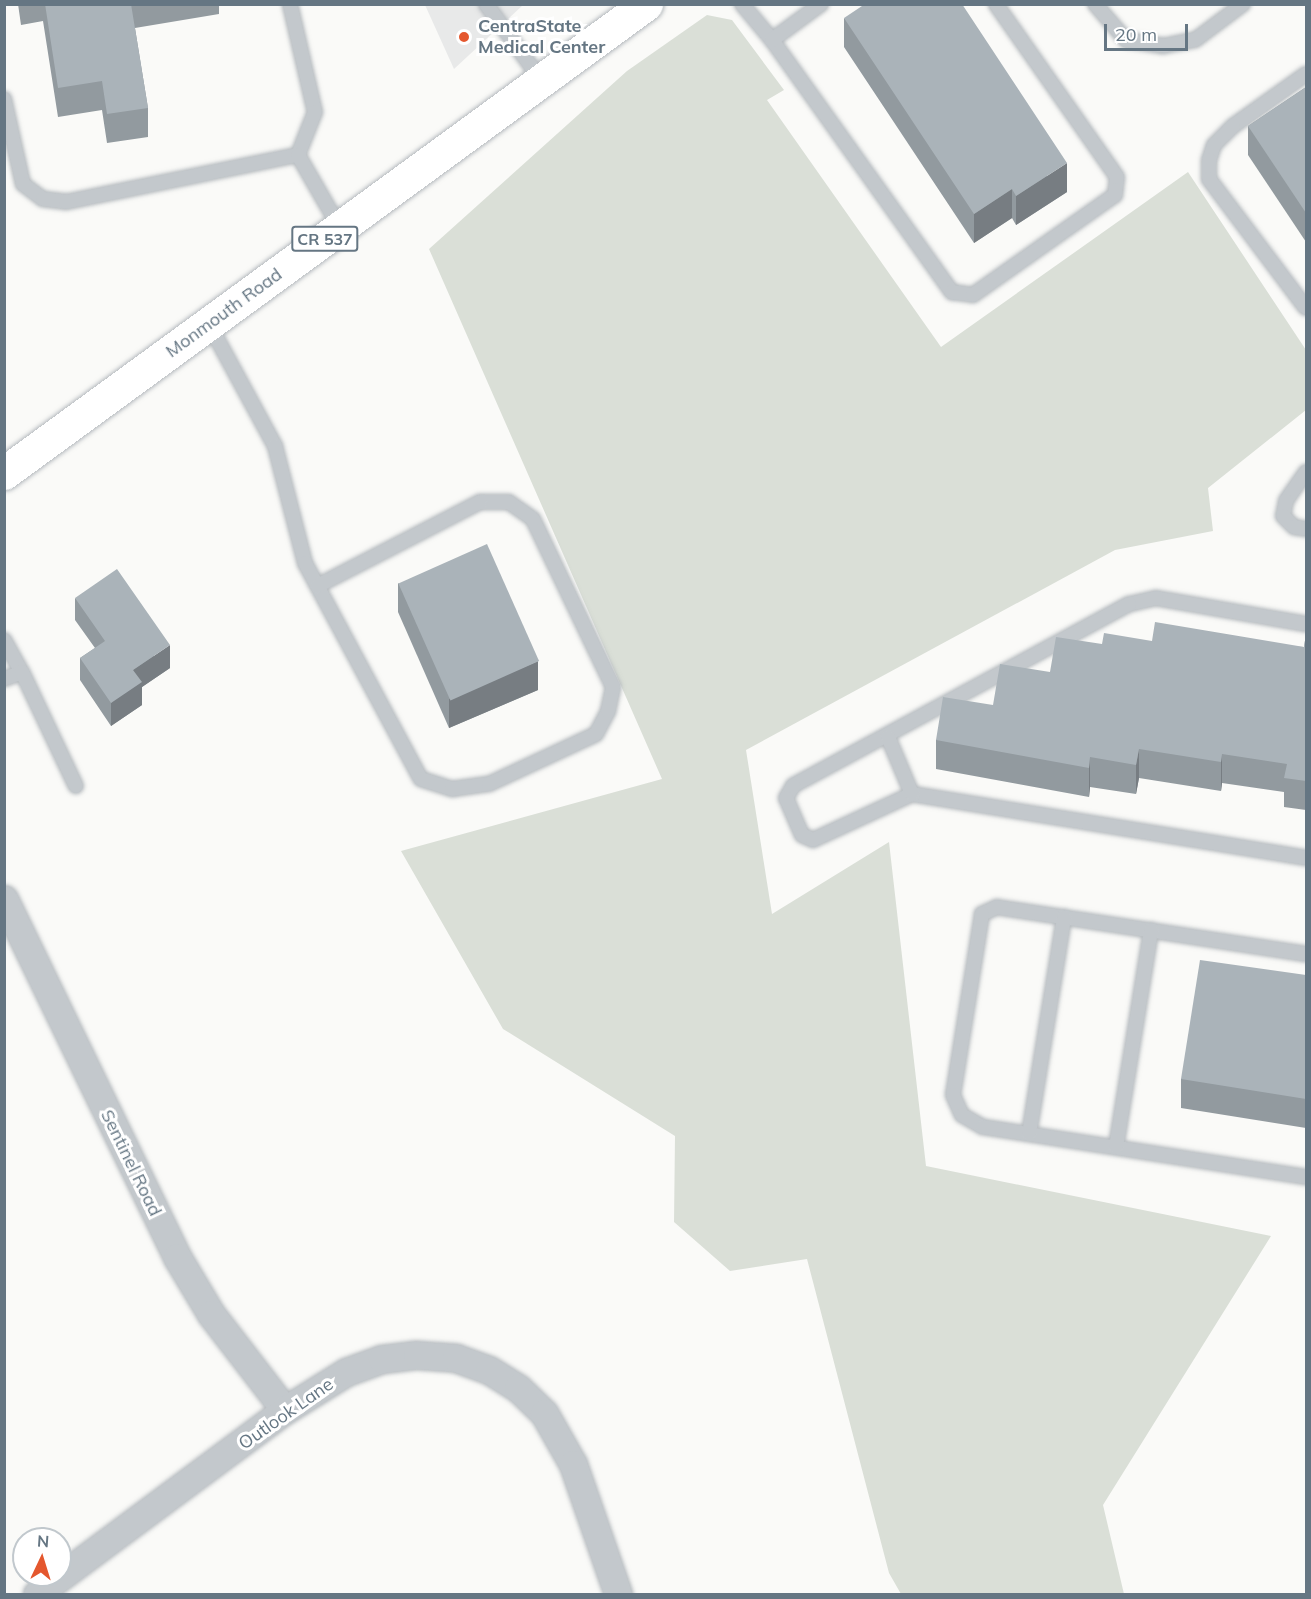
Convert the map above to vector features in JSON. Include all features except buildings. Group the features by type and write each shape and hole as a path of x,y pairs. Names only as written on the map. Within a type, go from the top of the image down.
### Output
{"main road":[{"name":"Monmouth Road","path":"4,473 646,4"}],"street":[{"name":"Sentinel Road","path":"4,899 177,1257 211,1314 285,1410"},
{"name":"Outlook Lane","path":"37,1594 285,1410 346,1372 382,1359 417,1355 456,1358 489,1370 518,1388 558,1433 618,1594"}],"lane":[{"path":"290,4 315,112 298,155"},
{"path":"486,4 542,81"},
{"path":"742,4 772,40 952,292 973,295 1115,195 1116,177 996,4"},
{"path":"772,40 821,4"},
{"path":"1095,4 1126,40 1163,46 1195,40 1243,4"},
{"path":"1306,74 1233,126 1214,145 1209,160 1209,179 1306,308"},
{"path":"4,99 23,184 43,199 66,202 298,155"},
{"path":"298,155 340,228"},
{"path":"209,324 275,446 305,563 421,779 452,789 489,784 596,734 608,711 613,687 533,519 509,502 480,502 318,586"},
{"path":"1306,472 1286,501 1283,516 1294,527 1306,529"},
{"path":"1306,624 1156,598 1130,604 888,737 793,786 786,798 802,835 813,840 912,794 1306,858"},
{"path":"4,640 22,672 76,786"},
{"path":"4,679 22,672"},
{"path":"888,737 912,794"},
{"path":"1306,954 997,907 982,914 953,1095 962,1115 983,1127 1306,1178"},
{"path":"1029,1134 1064,917"},
{"path":"1116,1147 1151,930"}],"shaded area":[{"name":"CentraState Medical Center","path":"425,5 523,5 454,69"},
{"path":"707,15 732,20 784,90 767,100 941,347 1188,172 1306,350 1306,410 1208,488 1213,531 1115,550 746,750 772,914 889,842 926,1166 1271,1236 1103,1505 1124,1594 901,1594 889,1573 807,1259 730,1271 674,1222 675,1136 503,1029 401,851 662,779 429,249 627,71"}],"place":[{"name":"CentraState Medical Center","path":"464,37"}]}
